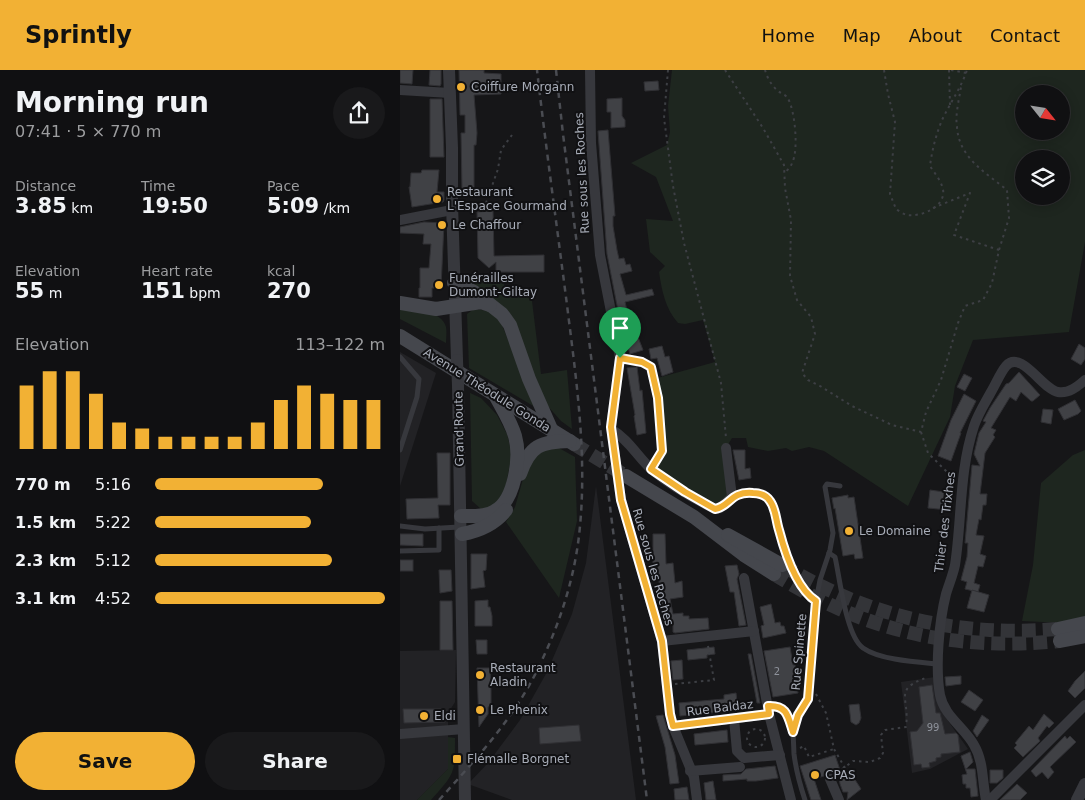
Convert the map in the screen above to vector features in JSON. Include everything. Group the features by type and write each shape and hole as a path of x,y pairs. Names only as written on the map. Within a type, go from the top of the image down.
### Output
{"main road":[{"path":"454,283 474,292 492,305 502,314 510,326 529,379 551,429"},
{"path":"400,303 436,310 481,302 492,305"},
{"name":"Avenue Théodule Gonda","path":"400,336 572,442 553,442 538,446 530,452 524,462 511,501 501,517 474,532 461,526"},
{"path":"461,526 495,512 503,505 509,495 514,478 518,449 515,436 495,394"},
{"path":"626,476 694,518 750,546 778,570"},
{"path":"1085,623 1059,635 1085,636"}],"street":[{"name":"Grand'Route","path":"450,70 461,526 465,800"},
{"name":"Rue sous les Roches","path":"590,70 591,143 600,255 620,358 612,428 621,500 662,641 670,714 690,771 694,777 697,800"},
{"path":"400,90 450,93"},
{"path":"400,220 452,210"},
{"name":"Thier des Trixhes","path":"986,800 982,766 978,754 971,740 945,708 940,696 938,676 944,604 956,555 966,464 971,438 977,418 1002,372 1012,362 1019,362 1026,366 1046,386 1058,392 1068,392 1085,380"},
{"name":"Rue Spinette","path":"612,428 619,433 651,469 685,492 715,509 720,508 732,497"},
{"path":"726,448 732,497"},
{"path":"744,578 768,710 791,800"},
{"path":"662,641 754,631"},
{"path":"990,800 1085,705"},
{"name":"Rue Baldaz","path":"673,726 734,719 768,710"},
{"path":"734,719 738,751 744,758 780,755"},
{"path":"400,734 464,729"},
{"path":"690,771 740,767"},
{"path":"830,779 839,800"},
{"path":"1077,800 1085,784"}],"lane":[{"path":"400,357 419,380 417,396 400,450"},
{"path":"620,358 642,362 651,367 658,398 662,451 651,469"},
{"name":"Rue Spinette","path":"805,800 799,781 794,753 794,735 798,715 808,699 816,601 833,533 825,487 827,484 840,486"},
{"name":"Rue Spinette","path":"732,497 754,492 763,495 769,500 798,581 809,597 816,601"},
{"path":"400,526 424,529 461,526"},
{"path":"400,551 439,550 439,528"},
{"path":"829,553 835,558 847,622 858,645 882,656 938,664"},
{"name":"Rue Spinette","path":"768,710 775,705 784,709 794,735"},
{"path":"794,735 797,748"}],"path":[{"path":"668,70 664,118 673,186 684,243 721,383 726,448"},
{"path":"724,70 763,128 784,164 785,188 791,220 790,276 797,300 811,317 815,334 802,373 808,380 852,406 892,425 921,432"},
{"path":"765,70 767,78 776,90 786,96 791,106 795,141 794,156 793,163 785,173"},
{"path":"884,70 895,122 890,194 896,209 906,215 922,214 970,193 954,235 1000,250"},
{"path":"950,105 950,70 966,71 961,87 957,127 962,148 972,163 1007,190 1010,218 992,283 983,300 965,306 958,323 942,380 926,412 921,432 928,453 948,474 954,472"},
{"path":"931,209 940,201 944,194 941,184 930,166 934,140 950,105 961,87"},
{"path":"486,203 498,169 501,150 512,135"},
{"path":"667,685 714,680 706,636"},
{"path":"830,779 853,761 870,762 880,758 883,753 881,735 885,730 906,727 905,692 908,686 913,682 938,676"},
{"path":"810,683 826,713 834,749 845,768"},
{"path":"756,729 761,731 765,738 763,744 756,747 750,745 747,740 749,733 756,729"},
{"path":"797,748 804,746 808,757 834,749"}],"shaded area":[{"path":"672,70 1085,70 1085,242 1069,332 973,340 955,386 950,417 908,506 824,451 809,447 792,451 786,448 768,451 748,447 746,438 732,438 726,448 732,497 720,508 651,469 662,451 654,379 715,362 703,320 685,324 678,323 667,305 659,272 665,266 650,252 646,219 673,221 656,177 631,163 667,145 670,132 668,106"},
{"path":"463,281 503,281 507,289 514,293 531,293 541,374 567,370 572,429 561,421 546,404 511,318"},
{"path":"400,309 427,312 439,317 446,327 446,343 400,319"},
{"path":"474,309 489,311 500,320 535,407 469,368 467,314"},
{"path":"400,352 436,373 400,486"},
{"path":"470,393 481,398 497,415 507,434 512,453 504,496 496,506 481,509 472,501"},
{"path":"559,448 575,457 577,521 559,598 506,522 515,507 527,465 541,450"},
{"path":"1085,450 1085,620 1065,623 1022,621 1033,565 1041,483 1073,455"},
{"path":"596,486 636,800 512,800 468,784 488,763 520,720 547,672 572,614 586,563"},
{"path":"456,650 455,702 448,713 448,769 417,800 400,800 400,651"},
{"path":"935,677 941,711 968,749 930,769 912,773 901,682"},
{"path":"448,737 455,738 455,759 452,772 445,784 431,800 417,800 448,769"}],"building":[{"path":"400,70 413,70 412,84 400,83"},
{"path":"430,70 441,70 440,86 429,85"},
{"path":"459,70 484,70 484,73 501,74 501,94 474,95 477,133 476,145 474,145 474,189 462,189 461,133 465,133 465,115 460,115"},
{"path":"658,81 659,90 645,91 644,82"},
{"path":"622,98 622,116 625,120 625,127 611,128 611,112 607,112 607,99"},
{"path":"430,99 442,99 444,157 430,157"},
{"path":"608,130 615,216 613,216 613,226 617,250 619,259 624,258 626,265 630,264 632,271 620,274 626,295 652,289 654,295 625,302 631,327 636,332 643,350 630,354 623,336 607,254 598,131"},
{"path":"422,170 439,170 437,192 444,192 444,200 443,202 412,207 409,187 411,173 421,173"},
{"path":"493,211 494,256 544,255 544,272 496,272 496,262 489,268 478,258 477,212"},
{"path":"424,222 444,223 441,288 432,288 432,297 419,297 420,268 429,268 431,244 423,244 424,234 400,233 400,227"},
{"path":"1079,344 1085,348 1085,359 1081,365 1071,359"},
{"path":"662,346 665,357 669,356 673,372 662,376 657,358 651,359 649,349"},
{"path":"637,367 640,391 642,390 646,433 637,435 627,368"},
{"path":"1019,372 1040,395 1033,401 1021,392 1016,401 1010,397 991,428 996,430 993,435 995,437 985,453 980,494 987,494 986,505 983,505 976,535 984,536 980,554 986,556 983,567 978,566 974,583 980,585 978,592 965,589 967,582 961,580 967,557 968,543 965,543 972,465 980,466 974,454 979,433 986,422 983,421 990,408 1006,384"},
{"path":"964,374 972,378 965,391 957,387"},
{"path":"964,394 976,401 960,433 951,461 938,456 951,420"},
{"path":"1075,400 1081,411 1064,420 1058,409"},
{"path":"1043,409 1053,410 1051,424 1041,422"},
{"path":"733,450 745,450 745,469 750,468 751,478 739,480"},
{"path":"437,453 450,453 450,505 438,505 439,518 407,519 406,499 438,498"},
{"path":"930,490 944,492 943,502 948,510 928,508"},
{"name":"Le Domaine","path":"848,495 848,498 854,497 863,558 855,559 854,554 843,556 832,498"},
{"path":"400,534 423,534 423,546 400,545"},
{"path":"653,534 665,534 666,564 673,563 675,583 682,581 683,597 670,599 673,614 683,613 683,616 689,616 689,619 708,618 709,629 675,633 673,632 673,620 664,621 656,591 660,590 657,562 653,563"},
{"path":"471,554 487,554 486,570 483,571 485,587 471,589"},
{"path":"400,560 413,560 413,571 400,571"},
{"path":"737,565 739,574 737,579 746,625 739,626 734,592 730,592 725,566"},
{"path":"439,570 451,570 452,591 440,593"},
{"path":"972,590 989,595 984,612 967,608"},
{"path":"488,600 488,607 490,607 492,616 492,626 475,626 475,601"},
{"path":"440,601 452,601 453,650 440,650"},
{"path":"771,604 775,623 780,622 781,626 784,626 786,633 763,638 761,626 764,625 760,607"},
{"path":"476,640 487,640 487,654 477,654"},
{"path":"714,647 715,654 707,655 707,658 688,660 687,650"},
{"path":"790,647 793,665 795,665 798,693 773,697 764,651"},
{"path":"748,654 751,654 760,703 757,703"},
{"path":"682,660 683,679 673,680 671,661"},
{"path":"477,668 490,668 491,690 491,706 488,707 488,714 479,727"},
{"path":"1085,671 1085,688 1075,698 1068,691"},
{"path":"961,676 961,684 946,686 945,677"},
{"path":"932,685 936,713 940,713 945,734 956,733 958,735 960,752 941,754 941,757 936,758 936,761 929,763 930,767 922,768 921,764 914,765 910,732 917,731 923,723 919,687"},
{"path":"969,690 983,700 975,711 961,702"},
{"path":"736,693 738,710 680,716 679,703 724,699 724,695"},
{"path":"859,704 861,718 856,725 851,722 849,705"},
{"name":"Eldi","path":"403,709 444,709 445,722 404,723"},
{"path":"1044,714 1054,723 1049,728 1047,726 1038,738 1040,741 1023,757 1014,748 1017,745 1015,743 1029,726 1033,730"},
{"path":"663,715 675,755 679,783 670,784 665,747 656,716"},
{"path":"982,715 989,720 977,737 973,731"},
{"path":"579,725 581,741 540,744 539,728"},
{"path":"727,730 728,742 695,745 694,734"},
{"path":"1065,736 1067,739 1070,736 1076,742 1050,767 1054,772 1048,779 1042,772 1036,777 1031,771"},
{"path":"970,752 973,762 966,769 975,769 978,796 971,797 970,788 966,788 966,784 963,784 962,775 967,774 961,756"},
{"name":"CPAS","path":"835,755 840,770 814,779 821,800 811,800 800,766"},
{"path":"775,766 778,778 756,781 747,781 747,779 723,781 723,775 741,774 746,769"},
{"path":"990,770 1003,770 1003,778 997,783 990,783"},
{"path":"850,772 861,789 847,800 848,792 843,792 839,776"},
{"path":"713,781 716,800 706,800 704,783"},
{"path":"1017,784 1027,793 1020,800 1000,800"},
{"path":"687,787 689,800 675,800 674,789"}],"tunnel":[{"path":"574,444 626,476"},
{"path":"782,565 848,598 915,620 984,630 1058,629"},
{"path":"774,574 809,594 843,610 911,633 983,643 1060,641"}],"railway":[{"path":"439,800 496,734 532,680 562,611 578,543 582,498 580,415 537,70"},
{"path":"556,70 647,800"}],"place":[{"name":"Coiffure Morgann","path":"461,87"},
{"name":"Restaurant L'Espace Gourmand","path":"437,199"},
{"name":"Le Chaffour","path":"442,225"},
{"name":"Funérailles Dumont-Giltay","path":"439,285"},
{"name":"Le Domaine","path":"849,531"},
{"name":"Restaurant Aladin","path":"480,675"},
{"name":"Le Phenix","path":"480,710"},
{"name":"Eldi","path":"424,716"},
{"name":"Flémalle Borgnet","path":"457,759"},
{"name":"CPAS","path":"815,775"}],"route":[{"path":"620,358 642,362 651,367 658,398 662,451 651,469 715,509 726,504 732,497 754,492 763,495 773,507 780,534 798,581 809,597 816,601 808,699 798,715 793,732 784,709 775,705 768,706 769,714 673,726 662,641 621,500 611,427 620,358"}]}
